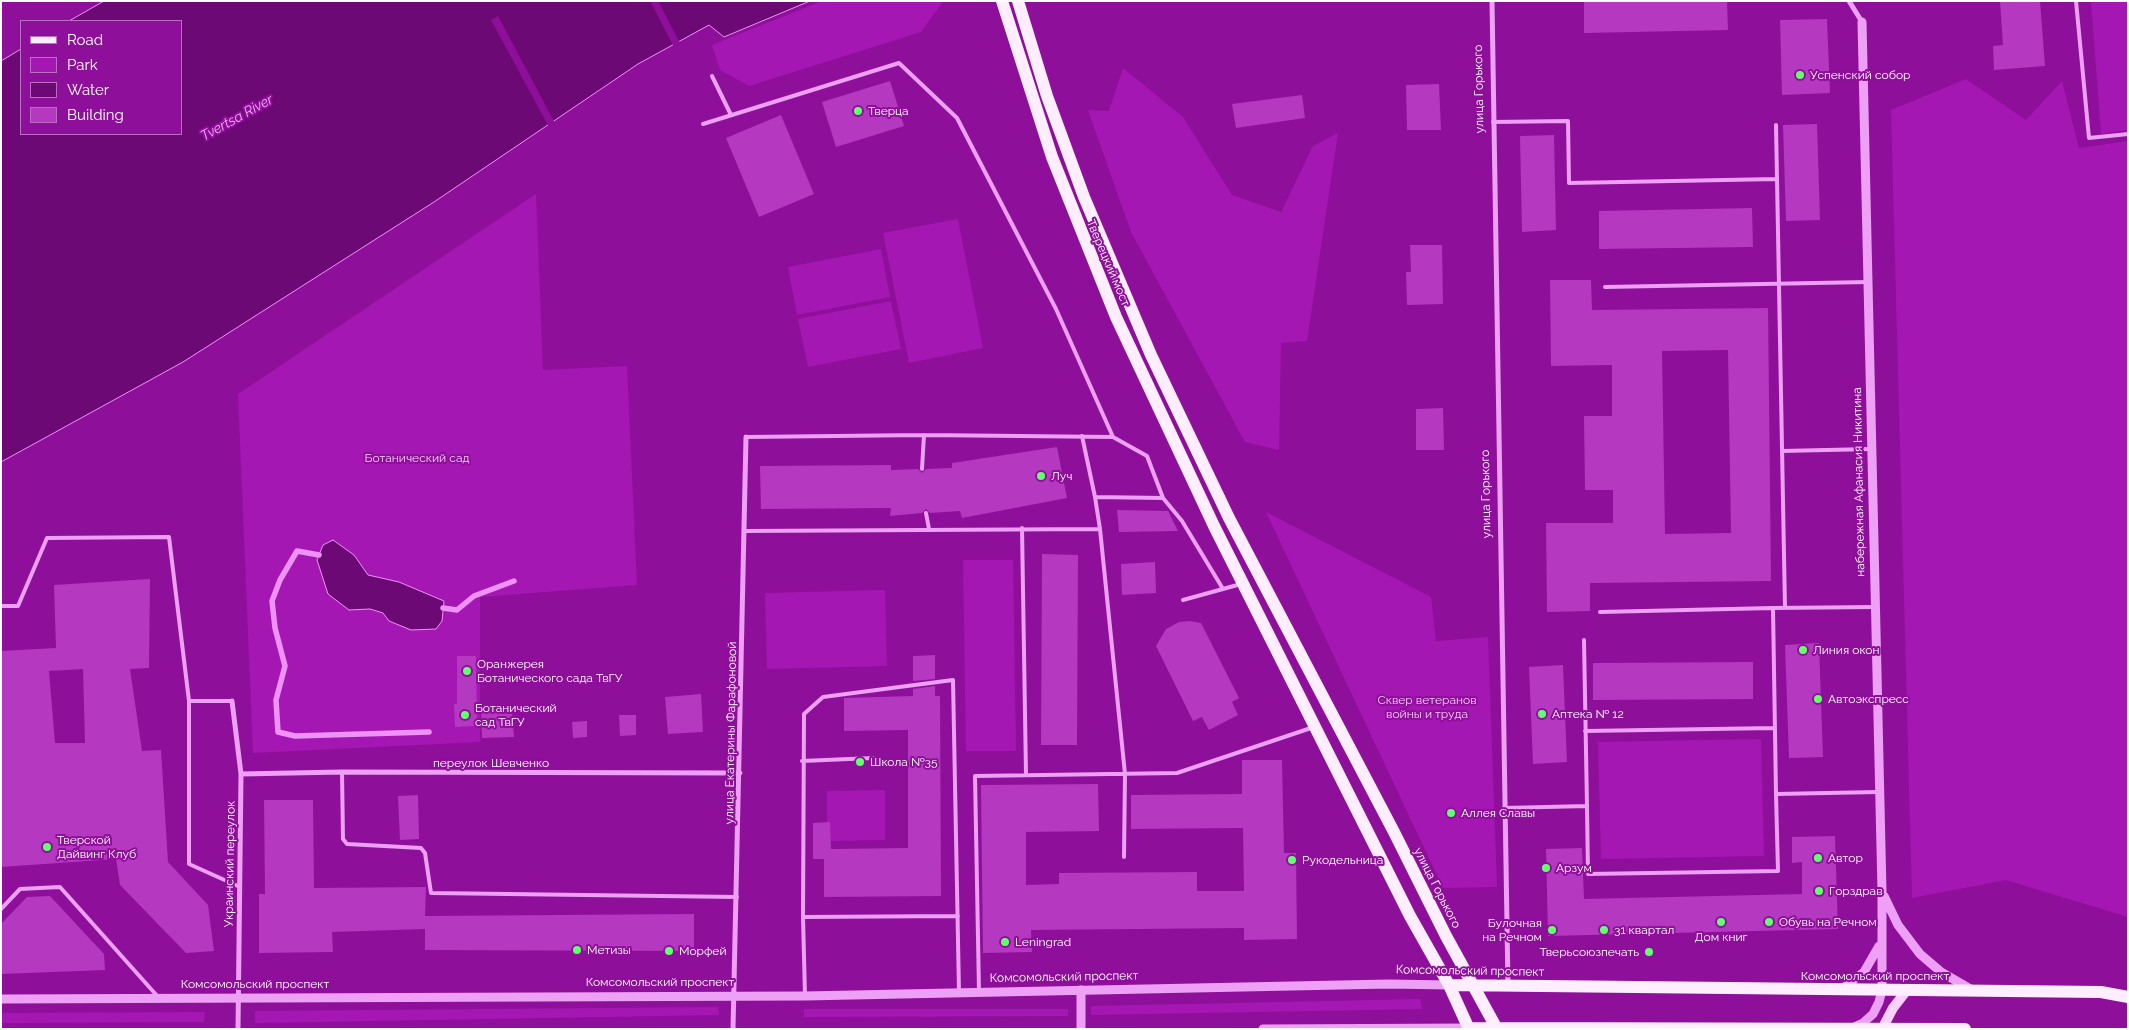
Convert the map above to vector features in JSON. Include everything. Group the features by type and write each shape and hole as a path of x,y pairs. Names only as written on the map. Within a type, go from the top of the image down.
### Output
{"main road":[{"name":"Тверецкий мост","path":"1002,1 1052,157 1087,249 1119,324 1214,526 1243,583"},
{"name":"Тверецкий мост","path":"1018,1 1061,136 1100,237 1145,342 1229,518"},
{"name":"улица Горького","path":"1229,518 1472,985 1497,1028"},
{"path":"1243,583 1410,916 1449,985 1469,1028 1965,1029"},
{"name":"Комсомольский проспект","path":"1449,985 2101,992 2128,997"},
{"path":"1882,1028 1892,1008 1906,990"}],"street":[{"name":"улица Горького","path":"1492,1 1508,986"},
{"path":"1849,1 1862,22"},
{"name":"набережная Афанасия Никитина","path":"1862,22 1878,792 1882,891 1882,990"},
{"name":"улица Екатерины Фарафоновой","path":"733,1029 746,437"},
{"name":"Украинский переулок","path":"232,701 241,774 238,1029"},
{"name":"переулок Шевченко","path":"241,774 342,772 740,773"},
{"path":"1882,891 1898,925 1920,954 1941,972 1973,990"},
{"path":"1841,989 1856,980 1868,968 1881,941"},
{"name":"Комсомольский проспект","path":"1,998 805,996 1449,985"},
{"path":"1081,990 1081,1029"},
{"path":"1851,1028 1873,1014 1882,990"},
{"path":"1263,1029 1469,1028"}],"lane":[{"path":"2076,1 2089,138 2128,134"},
{"path":"703,124 898,62 957,118 1056,309 1113,437"},
{"path":"712,76 731,115"},
{"path":"1493,122 1568,121 1569,182 1777,179"},
{"path":"1776,125 1785,608"},
{"path":"1605,287 1868,282"},
{"path":"922,469 924,435"},
{"path":"746,437 924,435 1113,437 1147,456 1163,498 1182,521 1223,589"},
{"path":"1082,436 1100,529 1125,774 1124,857"},
{"path":"1782,451 1871,449"},
{"path":"1095,497 1163,498"},
{"path":"926,513 929,529"},
{"path":"745,532 1022,528 1100,529"},
{"path":"1022,528 1026,775"},
{"path":"1,606 18,606 47,538 169,537 188,701 189,864 240,886"},
{"path":"1183,600 1243,583"},
{"path":"1600,612 1875,607"},
{"path":"1584,640 1588,874 1778,871 1773,608"},
{"path":"805,996 802,760 804,714 823,697 953,680 959,993"},
{"path":"188,701 232,701"},
{"path":"979,992 975,776 1177,773 1316,727"},
{"path":"1585,731 1775,728"},
{"path":"802,760 873,758"},
{"path":"342,772 343,839 347,844 422,848 426,853 431,893 737,897"},
{"path":"1776,794 1878,792"},
{"path":"1504,808 1587,806"},
{"path":"1,909 20,889 60,887 159,998"},
{"path":"803,917 958,916"}],"green space":[{"path":"822,1 940,1 942,3 921,32 749,86 720,70 712,45"},
{"path":"2091,1 2128,1 2128,130 2101,134"},
{"path":"1123,68 1183,117 1232,195 1281,212 1313,146 1338,133 1307,341 1281,343 1279,450 1245,442 1131,232 1088,110 1109,111"},
{"path":"1966,79 2026,120 2062,81 2079,148 2128,141 2128,917 2006,880 1912,898 1891,110"},
{"name":"Ботанический сад","path":"536,194 543,370 627,366 637,585 480,597 480,742 253,753 238,394"},
{"path":"958,219 983,348 909,363 883,233"},
{"path":"881,249 890,297 797,315 788,267"},
{"path":"891,301 901,349 808,367 798,319"},
{"name":"Сквер ветеранов войны и труда","path":"1266,512 1431,597 1436,641 1488,637 1497,887 1443,888"},
{"path":"963,560 1013,560 1016,751 966,751"},
{"path":"885,590 887,666 767,669 765,593"},
{"path":"1761,739 1764,856 1601,859 1598,742"},
{"path":"885,790 885,840 827,841 827,791"},
{"path":"1420,999 1422,1009 1091,1015 1091,1006"},
{"path":"718,1007 719,1015 255,1023 255,1011"},
{"path":"804,1009 1068,1009 1068,1016 804,1017"},
{"path":"205,1012 204,1022 1,1023 1,1013"}],"water":[{"name":"Tvertsa River","path":"104,1 810,1 724,37 709,25 638,64 434,202 183,362 1,462 1,61 20,50 20,135 182,135 182,20 71,20"},
{"path":"333,540 354,555 368,575 399,582 444,601 442,621 436,629 411,630 389,621 383,613 370,609 349,610 328,594 317,560 323,545"}],"pier":[{"path":"650,1 658,1 680,43 674,47"},
{"path":"498,16 555,123 549,127 491,20"}],"building":[{"path":"1584,1 1727,1 1728,30 1584,33"},
{"path":"2000,1 2040,1 2045,66 1994,70 1993,46 2003,45"},
{"path":"1827,19 1830,93 1782,95 1780,20"},
{"path":"890,81 904,126 836,147 822,102"},
{"path":"1439,84 1441,130 1407,130 1406,85"},
{"path":"1302,95 1305,118 1236,128 1232,104"},
{"path":"781,115 814,194 759,217 726,138"},
{"path":"1817,124 1820,220 1786,221 1783,125"},
{"path":"1554,135 1556,230 1522,232 1520,136"},
{"path":"1752,208 1753,247 1599,249 1599,211"},
{"path":"1410,245 1442,245 1443,304 1407,305 1406,272 1411,272"},
{"path":"1550,280 1591,280 1592,310 1768,308 1771,581 1590,583 1590,611 1547,612 1546,523 1613,523 1613,490 1585,490 1584,416 1612,416 1612,365 1551,366","holes":["1728,350 1731,533 1665,534 1662,351"]},
{"path":"1443,408 1444,450 1416,450 1416,409"},
{"path":"1057,447 1067,498 962,518 960,511 930,513 926,509 922,513 890,516 891,508 761,509 760,466 891,465 891,470 918,469 922,473 926,469 952,468 952,463"},
{"path":"1117,510 1168,511 1178,531 1119,532"},
{"path":"1042,554 1078,555 1077,745 1041,745"},
{"path":"1155,562 1156,593 1122,595 1121,564"},
{"path":"150,579 149,668 130,669 142,751 161,750 168,862 208,905 214,951 186,953 120,885 116,859 1,867 1,651 56,648 54,585","holes":["83,669 85,743 55,743 49,671"]},
{"path":"1179,622 1201,623 1239,698 1232,702 1238,715 1209,730 1202,717 1193,721 1156,646 1166,629"},
{"path":"1819,643 1823,757 1789,758 1785,645"},
{"path":"935,655 935,679 913,681 913,656"},
{"path":"457,656 476,656 477,726 455,727 454,704 457,704"},
{"path":"1753,662 1753,699 1593,700 1593,663"},
{"path":"1563,665 1567,762 1533,764 1529,667"},
{"path":"935,686 935,696 940,696 941,896 824,897 824,859 813,859 813,823 830,822 831,849 908,848 908,730 844,731 844,698 913,696 913,689"},
{"path":"701,694 703,732 668,734 665,697"},
{"path":"512,712 514,737 482,738 481,713"},
{"path":"619,715 636,715 636,735 620,736"},
{"path":"587,721 587,737 573,738 572,722"},
{"path":"1242,760 1282,760 1284,853 1296,853 1297,939 1244,940 1244,928 1031,930 1032,952 983,953 981,785 1098,784 1099,831 1026,832 1026,885 1059,884 1059,873 1197,872 1197,891 1244,891 1243,828 1131,829 1131,795 1242,794"},
{"path":"418,795 419,839 400,840 398,796"},
{"path":"264,800 313,800 314,888 426,887 425,916 694,914 694,951 425,950 425,929 332,932 333,952 259,953 259,894 265,894"},
{"path":"1835,836 1838,929 1548,936 1546,849 1582,848 1584,899 1802,894 1802,862 1792,863 1792,837"},
{"path":"50,896 104,954 105,970 1,974 1,924 27,897"}],"waterway":[{"path":"319,555 297,551 280,580 272,601 275,628 285,666 276,700 278,732 295,736 429,732"},
{"path":"443,608 457,610 474,596 514,581"}],"place":[{"name":"Успенский собор","path":"1800,75"},
{"name":"Тверца","path":"858,111"},
{"name":"Луч","path":"1041,476"},
{"name":"Линия окон","path":"1803,650"},
{"name":"Оранжерея Ботанического сада ТвГУ","path":"467,671"},
{"name":"Автоэкспресс","path":"1818,699"},
{"name":"Аптека № 12","path":"1542,714"},
{"name":"Ботанический сад ТвГУ","path":"465,715"},
{"name":"Школа №35","path":"860,762"},
{"name":"Аллея Славы","path":"1451,813"},
{"name":"Тверской Дайвинг Клуб","path":"47,847"},
{"name":"Автор","path":"1818,858"},
{"name":"Рукодельница","path":"1292,860"},
{"name":"Арзум","path":"1546,868"},
{"name":"Горздрав","path":"1819,891"},
{"name":"Дом книг","path":"1721,922"},
{"name":"Обувь на Речном","path":"1769,922"},
{"name":"Булочная на Речном","path":"1552,930"},
{"name":"31 квартал","path":"1604,930"},
{"name":"Leningrad","path":"1005,942"},
{"name":"Метизы","path":"577,950"},
{"name":"Морфей","path":"669,951"},
{"name":"Тверьсоюзпечать","path":"1649,952"}]}
